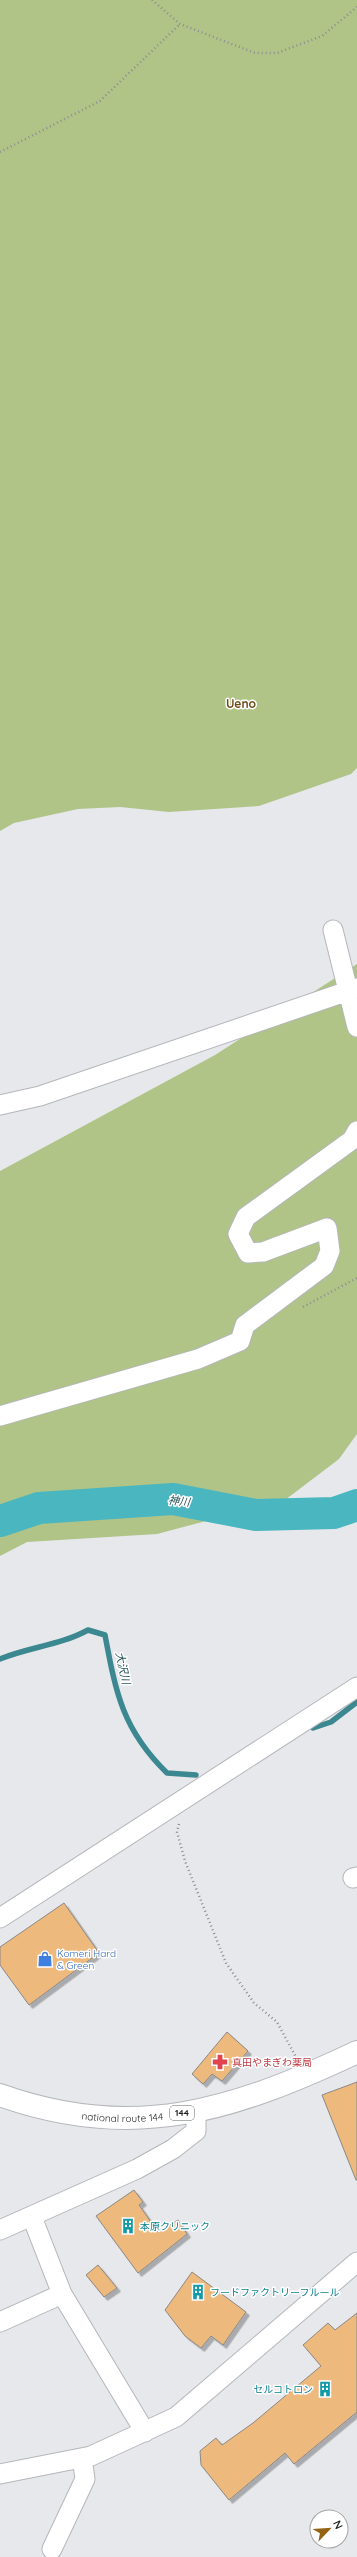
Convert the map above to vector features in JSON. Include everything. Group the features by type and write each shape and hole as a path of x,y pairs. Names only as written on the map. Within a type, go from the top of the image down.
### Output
{"highway":[{"name":"national route 144","path":"0,2095 44,2109 91,2117 151,2117 196,2111 249,2098 306,2076 357,2052"}],"street":[{"path":"333,930 352,990 357,1027"},
{"path":"0,1105 40,1096 352,990"},
{"path":"0,1416 198,1359 240,1341 245,1325 324,1266 330,1251 328,1228 264,1252 248,1253 238,1234 246,1217 352,1140 357,1131"},
{"path":"0,1918 357,1687"},
{"path":"0,2230 32,2217 136,2169 173,2148 196,2131 196,2111"},
{"path":"32,2217 62,2294 145,2432"},
{"path":"0,2474 82,2458 145,2432 176,2417 357,2262"},
{"path":"0,2322 62,2294"},
{"path":"52,2548 85,2479 82,2458"}],"path":[{"path":"152,0 180,24 255,53 277,53 322,36 357,7"},
{"path":"0,152 61,123 100,101 180,24"},
{"path":"180,1817 177,1832 185,1861 226,1963 254,2003 277,2022 306,2076"}],"green space":[{"path":"0,0 357,0 357,768 351,774 259,806 169,812 120,807 78,809 14,823 0,831"},
{"path":"357,964 357,1434 339,1459 285,1500 157,1534 27,1542 0,1556 0,1171 215,1055"}],"building":[{"name":"Komeri Hard & Green","path":"64,1903 99,1953 29,2005 0,1965 0,1947"},
{"name":"真田やまぎわ薬局","path":"227,2032 248,2051 222,2081 212,2074 203,2084 192,2074"},
{"path":"357,2082 357,2180 356,2180 322,2095"},
{"name":"本原クリニック","path":"134,2190 143,2202 139,2205 158,2232 178,2220 187,2234 138,2273 96,2216"},
{"path":"98,2265 117,2288 104,2297 86,2275"},
{"name":"フードファクトリーフルール","path":"192,2272 246,2312 223,2345 211,2336 201,2348 185,2336 165,2310"},
{"name":"セルコトロン","path":"357,2313 357,2412 294,2464 285,2453 229,2500 201,2465 200,2451 216,2438 222,2445 253,2423 321,2366 303,2345 328,2323 335,2330"}],"waterway":[{"name":"神川","path":"0,1521 39,1508 173,1499 256,1515 334,1513 357,1505"},
{"name":"大沢川","path":"0,1659 56,1643 88,1630 105,1635 118,1693 131,1726 140,1742 167,1773 196,1775"},
{"name":"大沢川","path":"313,1728 331,1722 357,1702"}],"place":[{"name":"Komeri Hard & Green","path":"45,1959"},
{"name":"真田やまぎわ薬局","path":"220,2062"},
{"name":"本原クリニック","path":"128,2226"},
{"name":"フードファクトリーフルール","path":"198,2292"},
{"name":"セルコトロン","path":"325,2389"}],"district":[{"name":"Ueno","path":"241,704"}]}
